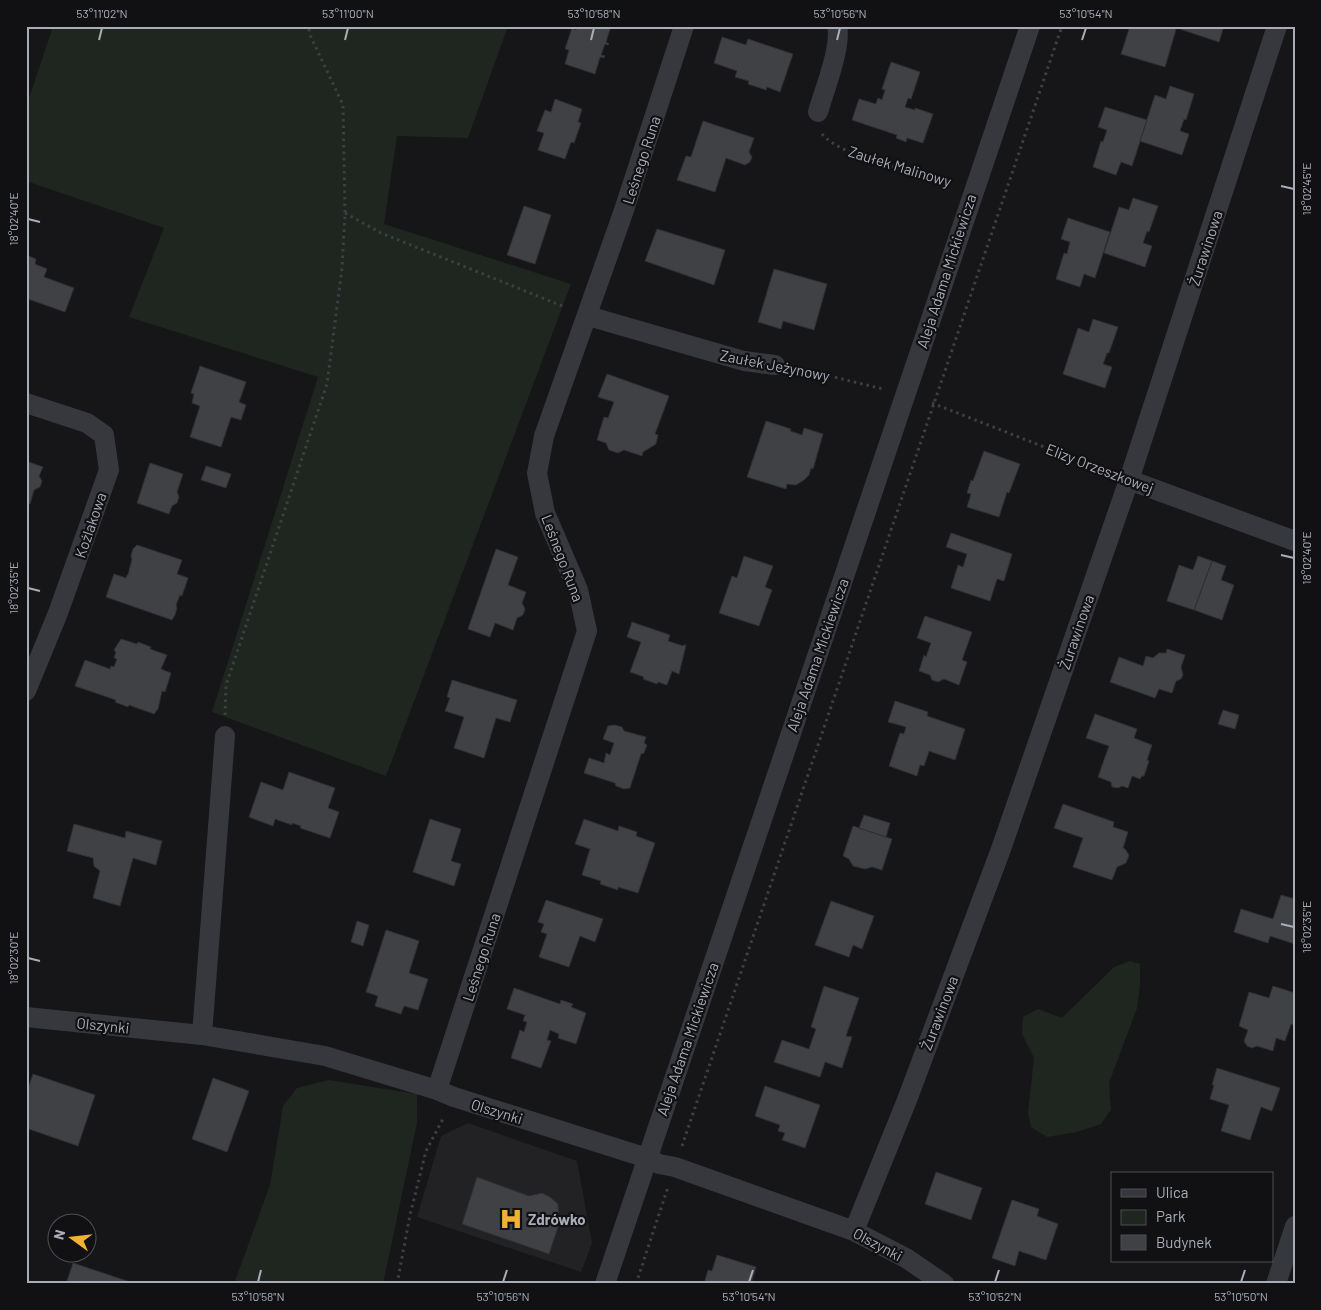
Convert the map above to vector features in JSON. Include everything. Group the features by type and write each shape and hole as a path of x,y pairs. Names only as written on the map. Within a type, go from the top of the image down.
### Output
{"street":[{"name":"Leśnego Runa","path":"446,1094 587,631 578,590 545,513 537,473 544,436 588,316 684,26"},
{"path":"818,112 837,46 839,34 837,26"},
{"name":"Aleja Adama Mickiewicza","path":"605,1284 1030,26"},
{"name":"Żurawinowa","path":"854,1231 907,1100 1001,850 1129,480 1277,26"},
{"name":"Zaułek Jeżynowy","path":"588,316 744,361 774,366"},
{"name":"Koźlakowa","path":"26,403 87,424 104,435 109,470 61,607 26,691"},
{"name":"Elizy Orzeszkowej","path":"1129,480 1295,541"},
{"path":"202,1035 225,736"},
{"name":"Olszynki","path":"26,1017 202,1035 325,1056 647,1158 659,1164 675,1167 854,1231 906,1258 944,1284"},
{"path":"1276,1284 1295,1226"}],"path":[{"path":"225,736 226,685 327,384 342,268 345,213 343,105 310,37 308,26"},
{"path":"636,1284 1062,26"},
{"name":"Zaułek Malinowy","path":"818,112 818,129 827,140 844,150 870,160 1004,196"},
{"path":"345,213 381,233 588,316"},
{"name":"Zaułek Jeżynowy","path":"774,366 805,368 905,394"},
{"name":"Elizy Orzeszkowej","path":"905,394 934,403 1129,480"},
{"path":"397,1284 410,1215 426,1151 446,1094"}],"shaded area":[{"path":"468,1123 577,1161 592,1243 581,1272 417,1217 441,1136"}],"green space":[{"path":"53,26 508,26 468,138 397,136 384,224 571,284 386,776 212,712 318,377 129,317 164,228 26,181 26,107"},
{"path":"1130,961 1140,964 1140,986 1137,1008 1109,1083 1111,1110 1101,1124 1077,1132 1047,1137 1031,1127 1028,1113 1034,1058 1022,1034 1023,1017 1038,1009 1062,1018 1114,967"},
{"path":"329,1080 417,1094 417,1123 383,1284 234,1284 270,1185 283,1106 297,1088"}],"building":[{"path":"577,26 611,26 606,42 609,44 605,44 601,55 605,56 604,58 600,57 595,74 565,64 569,50 565,49 572,28 576,30"},
{"path":"1130,26 1177,26 1165,67 1121,54"},
{"path":"1177,26 1224,26 1219,42 1177,28"},
{"path":"722,37 746,45 748,39 793,54 780,92 767,87 766,90 748,84 749,81 735,77 737,71 714,63"},
{"path":"891,62 920,72 911,99 908,98 905,107 933,114 923,143 907,138 906,142 896,138 897,135 852,120 859,99 876,104 878,98 882,100 885,90 882,89"},
{"path":"1170,86 1194,94 1186,120 1184,119 1180,131 1189,134 1182,155 1140,141 1155,95 1166,99"},
{"path":"555,99 582,109 578,122 581,123 574,143 571,142 565,159 538,150 544,133 537,131 545,110 551,112"},
{"path":"1105,107 1147,120 1132,166 1121,162 1116,175 1093,167 1101,141 1103,142 1107,130 1098,127"},
{"path":"703,121 754,138 749,152 752,157 750,162 745,165 726,158 715,192 677,180 686,156 691,157"},
{"path":"1133,198 1158,206 1143,243 1152,246 1145,267 1104,253 1119,207 1129,210"},
{"path":"524,206 551,215 535,264 507,255"},
{"path":"1068,218 1110,232 1095,278 1084,274 1080,287 1056,279 1064,253 1067,254 1070,242 1061,239"},
{"path":"657,229 725,250 714,285 645,261"},
{"path":"26,255 36,259 35,264 47,269 44,277 74,288 65,312 28,299 26,305"},
{"path":"774,269 827,284 814,330 783,321 781,329 758,322"},
{"path":"1093,319 1118,327 1103,364 1112,367 1105,388 1063,374 1078,328 1089,332"},
{"path":"200,366 246,382 239,402 246,405 241,420 231,417 221,447 190,437 200,406 192,403 194,394 191,393"},
{"path":"607,374 669,396 655,434 658,435 656,444 643,452 642,456 624,450 618,453 609,450 606,443 597,440 604,417 608,418 614,402 598,397"},
{"path":"766,421 791,429 790,431 802,435 804,428 823,434 813,469 811,468 809,475 796,485 787,484 786,489 747,477"},
{"path":"984,451 1020,464 1009,493 1007,492 999,517 967,507 971,494 967,493"},
{"path":"26,461 43,467 39,476 42,481 40,487 34,490 30,504 26,502"},
{"path":"150,463 183,474 177,492 179,497 177,503 172,506 169,514 137,503"},
{"path":"206,466 231,474 226,488 201,480"},
{"path":"951,533 1012,554 1004,581 997,579 990,601 951,588 958,565 963,567 967,554 946,547"},
{"path":"137,545 182,560 177,574 188,578 182,596 180,595 176,605 177,608 172,620 106,597 114,574 126,578 128,575 133,549"},
{"path":"496,549 518,557 508,585 526,592 522,603 525,609 523,615 517,618 513,630 495,623 490,637 468,629"},
{"path":"744,556 773,566 765,587 772,590 759,626 719,613 732,576 737,578"},
{"path":"1198,556 1212,561 1194,610 1167,601 1179,565 1193,570"},
{"path":"1212,561 1226,566 1221,580 1234,585 1222,620 1194,610"},
{"path":"925,616 972,632 962,660 967,662 959,685 944,679 938,682 932,680 930,675 919,671 924,655 926,657 931,643 917,638"},
{"path":"632,622 670,635 668,641 683,646 686,645 679,674 672,671 667,685 658,682 657,684 630,672 641,642 627,637"},
{"path":"121,639 137,644 138,642 167,655 161,669 171,673 165,692 162,691 158,709 154,714 129,705 128,707 115,702 116,700 75,686 85,660 110,669 111,666 114,667 117,659 114,658 116,652 114,650"},
{"path":"1167,649 1185,655 1181,667 1183,675 1181,679 1176,681 1172,693 1159,689 1155,698 1110,682 1119,657 1143,666 1146,656 1153,658 1159,653 1166,653"},
{"path":"452,680 517,700 510,722 496,718 484,758 454,748 464,717 445,711 450,698 447,697"},
{"path":"895,701 928,712 927,716 965,729 955,760 929,751 924,766 920,765 917,776 889,766 900,733 904,734 906,727 888,722"},
{"path":"1223,710 1239,715 1235,729 1218,724"},
{"path":"1095,714 1137,729 1134,738 1152,745 1144,776 1140,779 1132,776 1128,788 1122,786 1118,788 1112,787 1111,782 1098,777 1109,746 1086,738"},
{"path":"608,726 622,727 624,731 646,737 644,743 647,745 644,753 641,754 630,788 624,789 616,786 615,783 584,773 589,758 604,763 606,753 610,755 614,743 603,739"},
{"path":"289,772 335,788 328,808 339,812 330,838 300,828 301,826 292,823 292,825 275,819 273,826 249,817 261,782 283,790"},
{"path":"1063,804 1114,822 1113,827 1128,832 1123,848 1129,855 1126,863 1117,867 1112,880 1073,867 1083,838 1054,828"},
{"path":"864,815 890,823 886,837 859,828"},
{"path":"430,819 461,829 451,861 461,864 454,886 413,872"},
{"path":"584,819 618,831 619,826 637,832 636,836 655,843 638,893 618,887 618,890 600,884 601,881 582,875 590,849 575,844"},
{"path":"74,824 125,838 126,831 162,841 156,865 133,858 120,906 93,898 100,871 94,866 93,858 67,851"},
{"path":"853,826 892,839 882,870 872,867 865,869 853,866 849,859 843,856"},
{"path":"1281,895 1295,899 1295,944 1270,936 1268,943 1234,932 1241,909 1273,919"},
{"path":"546,900 603,919 595,942 580,936 569,967 539,957 547,934 541,932 544,924 538,922"},
{"path":"831,901 874,916 862,949 853,945 849,957 815,945"},
{"path":"357,921 369,925 363,946 351,942"},
{"path":"386,930 419,941 409,973 428,979 418,1010 404,1006 401,1014 375,1006 378,996 366,992"},
{"path":"824,986 859,998 846,1036 852,1037 842,1068 825,1062 820,1077 774,1062 782,1040 809,1049 816,1029 811,1027"},
{"path":"1273,986 1295,993 1295,1025 1291,1024 1285,1041 1276,1038 1273,1051 1257,1046 1252,1048 1247,1046 1244,1041 1248,1030 1239,1026 1249,992 1269,998"},
{"path":"514,988 560,1004 561,1000 573,1004 571,1007 586,1013 576,1044 558,1038 559,1034 550,1030 547,1040 551,1041 541,1068 511,1058 520,1030 524,1032 527,1022 523,1021 525,1015 507,1009"},
{"path":"1217,1068 1280,1088 1272,1111 1261,1107 1250,1140 1221,1131 1229,1105 1210,1099"},
{"path":"33,1074 95,1095 78,1146 26,1128 26,1094"},
{"path":"213,1078 249,1091 227,1152 192,1139"},
{"path":"765,1086 820,1105 805,1148 782,1140 785,1133 778,1131 780,1125 755,1116"},
{"path":"936,1172 982,1188 971,1220 925,1204"},
{"name":"Zdrówko","path":"477,1177 529,1196 542,1193 558,1204 559,1224 549,1254 462,1224"},
{"path":"1012,1200 1039,1209 1037,1216 1058,1224 1046,1260 1019,1251 1015,1266 992,1258"},
{"path":"717,1255 756,1267 751,1284 704,1284 708,1270 712,1271"},
{"path":"73,1263 130,1282 130,1284 66,1284"}],"place":[{"name":"Zdrówko","path":"511,1219"}]}
